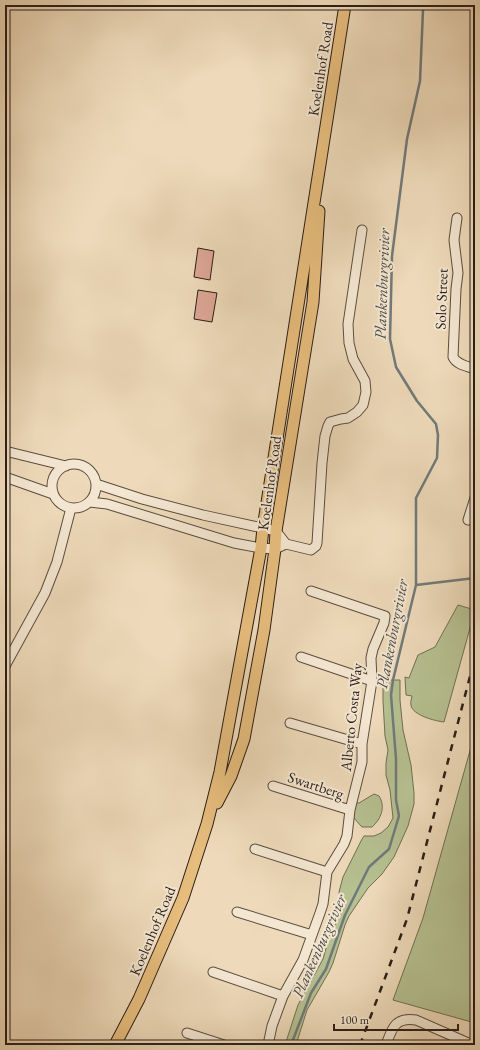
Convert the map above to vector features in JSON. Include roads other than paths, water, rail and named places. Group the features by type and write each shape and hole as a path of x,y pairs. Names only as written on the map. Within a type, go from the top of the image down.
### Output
{"main road":[{"name":"Koelenhof Road","path":"115,1045 139,999 183,898 207,824 220,772 260,548 345,5"},
{"name":"Koelenhof Road","path":"207,824 230,776 244,739 264,630 276,531 313,302 324,138"}],"street":[{"name":"Solo Street","path":"457,218 454,240 458,273 453,357 459,363 475,369"},
{"path":"90,502 107,504 234,543 275,549 286,544 311,550 316,546 322,463 325,436 328,426 330,422 348,418 357,412 363,405 366,392 365,381 353,359 349,343 348,324 362,230"},
{"path":"5,451 66,466"},
{"path":"73,464 79,465 85,468 94,477 96,484 93,496 90,502 84,506 71,508 60,504 53,494 52,480 55,474 66,466 73,464"},
{"path":"5,477 53,494"},
{"path":"96,484 142,499 203,515 276,531 286,544"},
{"path":"468,520 475,498"},
{"path":"5,666 45,593 57,562 71,508"},
{"name":"Alberto Costa Way","path":"268,1045 272,1026 283,996 302,960 323,904 327,872 344,844 347,836 350,810 362,762 362,744 372,681 371,658 384,623 385,616 311,591"},
{"path":"301,657 372,681"},
{"path":"290,722 362,744"},
{"name":"Swartberg","path":"273,786 350,810"},
{"path":"255,849 327,872"},
{"path":"237,912 312,935"},
{"path":"213,972 283,996"},
{"path":"386,1045 392,1028 402,1020 409,1019 416,1020 473,1045"},
{"path":"187,1033 224,1045"}],"waterway":[{"name":"Plankenburgrivier","path":"291,1045 311,993 326,969 345,915 369,867 389,849 399,816 396,800 396,759 391,695 393,680 416,585 416,498 437,458 438,435 436,424 417,401 396,367 390,339 392,256 407,139 420,81 423,10 421,5"},
{"path":"416,585 475,578"}],"railway":[{"path":"360,1045 407,919 475,657"}]}
